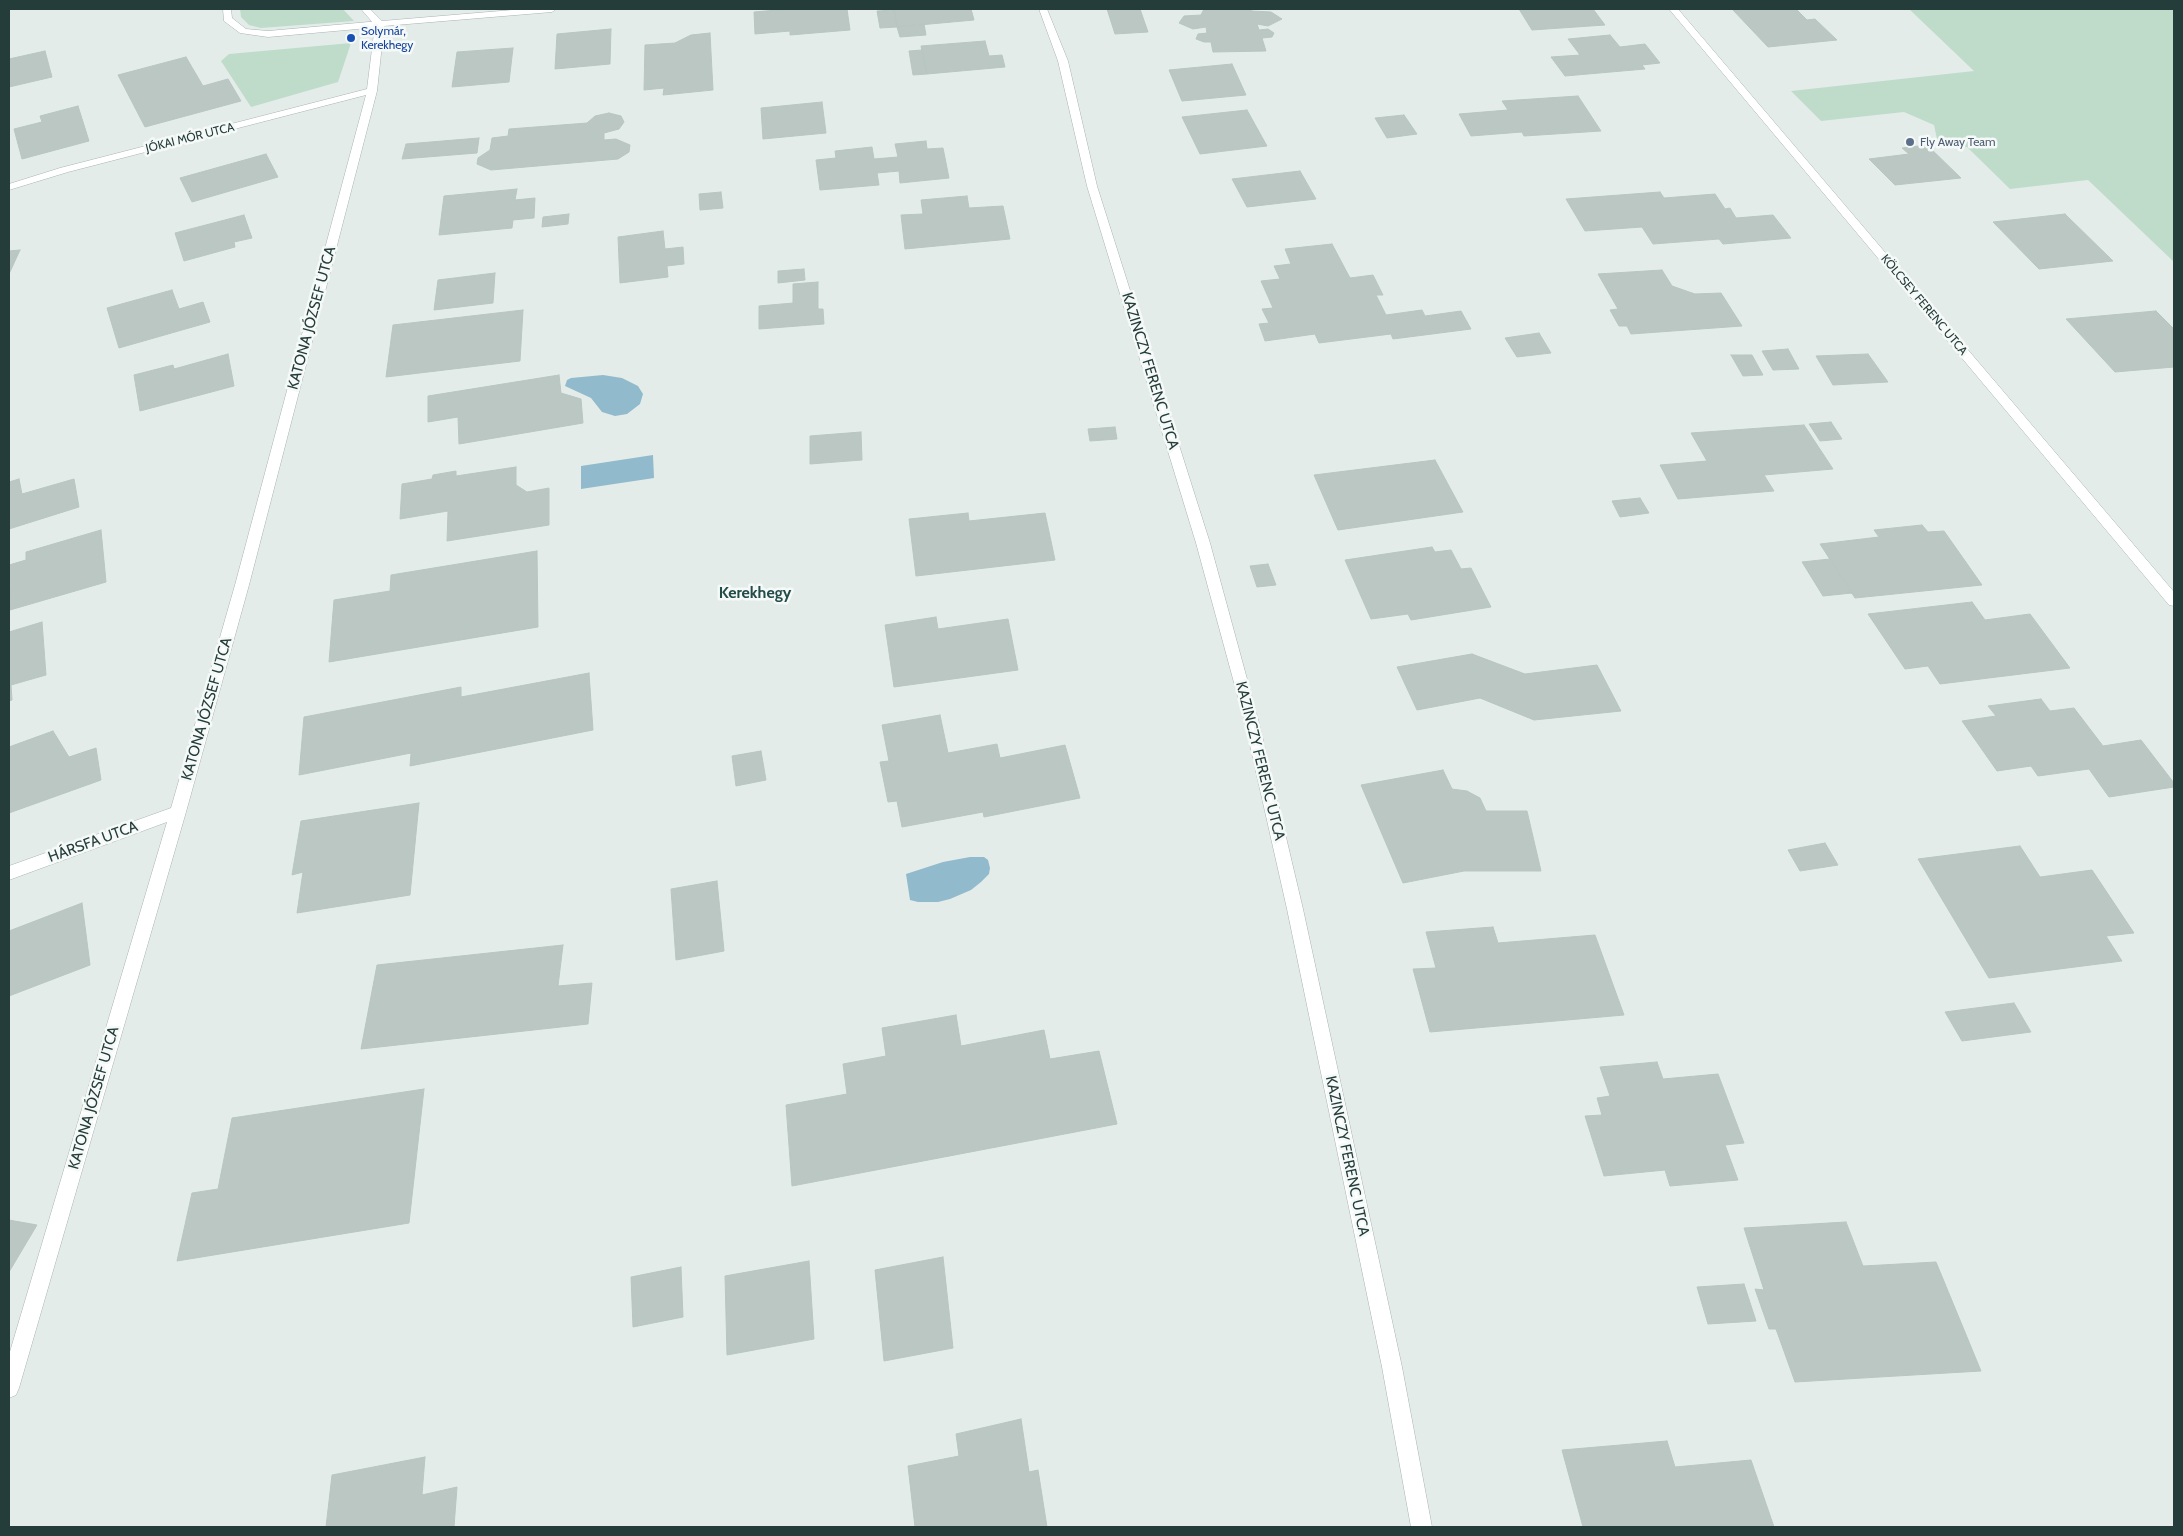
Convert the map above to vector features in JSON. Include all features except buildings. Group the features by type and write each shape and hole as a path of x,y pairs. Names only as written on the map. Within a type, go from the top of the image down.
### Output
{"street":[{"path":"227,9 227,19 243,31 268,34 552,9"},
{"path":"365,9 380,24"},
{"name":"KAZINCZY FERENC UTCA","path":"1043,9 1063,61 1092,186 1203,544 1252,723 1295,909 1392,1367 1422,1527"},
{"name":"KÖLCSEY FERENC UTCA","path":"1673,9 2174,601"},
{"name":"KATONA JÓZSEF UTCA","path":"9,1388 178,812 242,585 372,91 380,24"},
{"name":"JÓKAI MÓR UTCA","path":"9,186 64,170 372,91"},
{"name":"HÁRSFA UTCA","path":"9,873 178,812"}],"green space":[{"path":"240,9 343,9 354,21 261,28 249,25 241,17"},
{"path":"1909,9 2174,9 2174,262 2088,180 2010,189 1967,147 1938,144 1934,125 1904,112 1821,121 1791,91 1974,71"},
{"path":"351,43 338,82 251,107 221,61 229,54"}],"water":[{"path":"603,375 622,378 638,386 643,394 640,404 627,414 615,416 602,412 591,398 565,386 567,380 571,378"},
{"path":"653,455 654,478 581,489 581,466"},
{"path":"970,857 984,857 988,860 990,868 989,874 971,890 938,902 910,900 906,874 943,862"}],"place":[{"name":"Solymár, Kerekhegy","path":"351,38"},
{"name":"Fly Away Team","path":"1910,142"}],"district":[{"name":"Kerekhegy","path":"755,593"}]}
